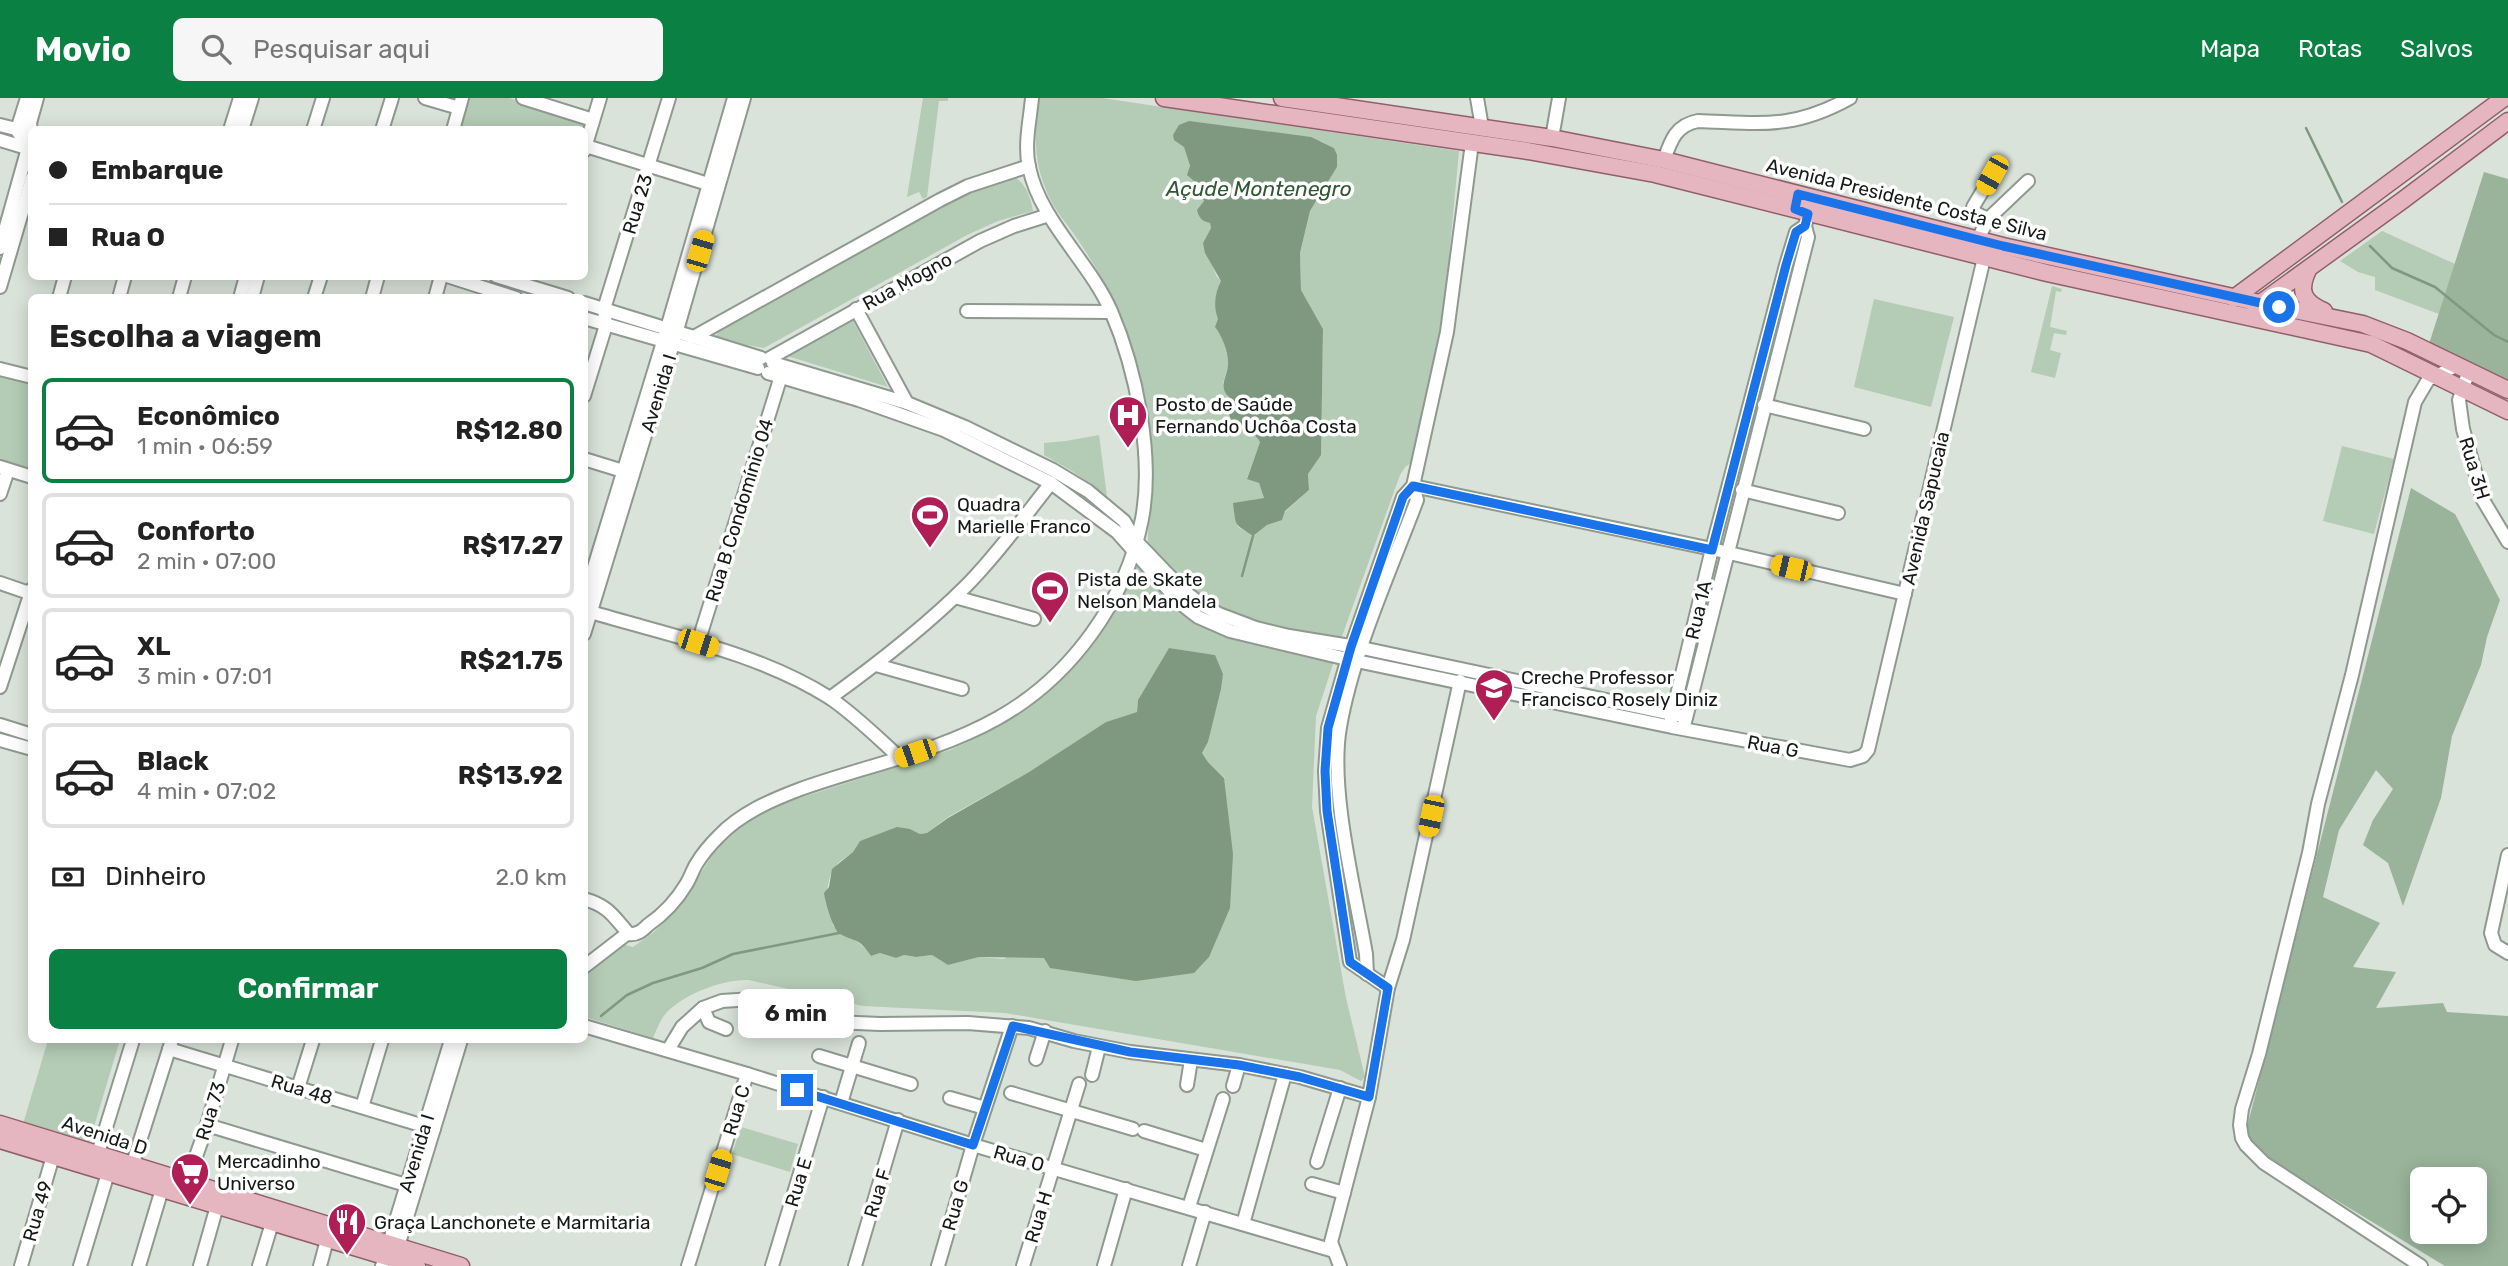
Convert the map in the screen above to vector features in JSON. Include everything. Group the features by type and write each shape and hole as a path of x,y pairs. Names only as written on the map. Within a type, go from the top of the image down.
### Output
{"main road":[{"name":"Avenida Presidente Costa e Silva","path":"1164,98 1472,143 1654,163"},
{"name":"Avenida Presidente Costa e Silva","path":"1282,98 1552,138 1773,195 1801,211 1984,258 2371,345 2508,411"},
{"path":"2504,98 2234,298 2241,316 2308,270 2508,121"},
{"path":"1402,133 1405,116"},
{"path":"1426,136 1428,119"},
{"name":"Avenida Presidente Costa e Silva","path":"1801,211 1978,239 2234,298 2363,324 2407,341 2508,390"},
{"path":"2308,270 2301,290 2306,301 2330,314 2363,324"},
{"path":"0,1124 4,1131 0,1139"},
{"name":"Avenida D","path":"0,1124 162,1189 219,1199 390,1256"},
{"name":"Avenida D","path":"0,1139 53,1156 100,1166 132,1166 187,1182 272,1223 390,1256"},
{"path":"390,1256 416,1266"},
{"path":"390,1256 461,1266"}],"street":[{"path":"0,248 28,138 27,98"},
{"path":"30,126 37,98"},
{"path":"231,126 240,98"},
{"path":"243,126 252,98"},
{"path":"314,126 323,98"},
{"path":"383,126 392,98"},
{"path":"425,98 460,103 454,126"},
{"path":"588,138 600,98"},
{"name":"Rua 23","path":"604,309 669,98"},
{"name":"Avenida I","path":"588,601 670,337 723,151 734,98"},
{"name":"Avenida I","path":"588,600 624,471 670,337 708,184 744,98"},
{"path":"588,964 629,934 638,933 674,903 696,864 719,836 749,812 796,791 900,758 978,727 1011,710 1037,690 1077,652 1097,627 1122,580 1135,546 1144,497 1142,428 1133,374 1111,312 1095,279 1049,215 1029,166 1027,148 1032,98"},
{"path":"1476,98 1482,127"},
{"path":"1552,138 1559,98"},
{"path":"1654,163 1677,131 1688,123 1698,121 1762,124 1789,121 1817,115 1850,98"},
{"path":"528,99 593,120"},
{"path":"0,125 28,138"},
{"path":"0,140 28,138"},
{"path":"1388,988 1367,974 1342,812 1334,728 1354,654 1417,500 1413,486 1447,332 1472,143"},
{"path":"588,149 708,184"},
{"path":"692,338 940,200 968,186 1029,166"},
{"path":"1988,219 1975,213 1973,207 1992,175"},
{"path":"1978,239 1988,219 2028,181"},
{"path":"0,287 28,192"},
{"path":"1765,374 1801,211"},
{"name":"Rua Mogno","path":"768,366 856,309 980,241 1049,215"},
{"name":"Avenida Sapucaia","path":"1863,756 1868,750 1984,258"},
{"path":"471,280 494,294"},
{"path":"522,280 542,283 561,294"},
{"path":"588,304 670,337 692,338 944,430 1051,483 1110,526 1209,609 1256,628 1317,646 1678,722"},
{"path":"588,383 606,325 604,309"},
{"path":"856,309 907,403"},
{"path":"967,311 1111,312"},
{"path":"588,319 670,337 907,403 965,427 1053,470 1088,491 1124,521 1135,546"},
{"name":"Rua B Condomínio 04","path":"698,643 768,366"},
{"path":"0,369 28,376"},
{"path":"2421,1266 2264,1163 2246,1145 2240,1125 2309,853 2318,804 2352,675 2415,402 2424,384 2435,376 2465,369 2462,388"},
{"name":"Rua 1A","path":"1678,722 1727,553 1764,405 1765,374"},
{"name":"Rua 1A","path":"1678,722 1712,550 1765,374"},
{"name":"Rua 3H","path":"2462,388 2459,400 2461,419 2473,469 2483,500 2508,542"},
{"path":"1764,405 1864,429"},
{"path":"588,461 624,471"},
{"path":"0,495 4,469 28,476"},
{"path":"830,698 876,665 955,597 1002,547 1051,483"},
{"path":"1413,486 1905,594"},
{"path":"1742,491 1838,513"},
{"path":"0,583 28,591"},
{"path":"955,597 1034,619"},
{"path":"0,687 28,601"},
{"path":"588,608 758,663 830,698 900,758"},
{"path":"1354,654 1460,681 1678,722"},
{"path":"876,665 962,689"},
{"path":"1339,1266 1331,1242 1369,1097 1388,988 1403,940 1460,681"},
{"name":"Rua G","path":"1678,722 1839,759 1850,760 1863,756"},
{"path":"0,725 28,734"},
{"path":"0,740 28,748"},
{"path":"2508,855 2505,882 2491,933 2495,945 2508,954"},
{"path":"588,900 603,906 617,916 629,934"},
{"path":"668,1049 682,1027 703,1009 723,1001 753,999 814,1018 845,1023 1013,1026 1045,1031 1099,1047 1239,1065 1285,1074 1369,1097"},
{"path":"703,1009 709,1022 726,1029"},
{"name":"Rua G","path":"937,1266 973,1145 1013,1026"},
{"name":"Rua O","path":"588,1027 668,1049 973,1145 1334,1251"},
{"path":"1036,1059 1045,1031"},
{"path":"80,1266 100,1166 132,1043"},
{"name":"Rua 73","path":"187,1182 231,1043"},
{"path":"299,1088 312,1043"},
{"path":"362,1107 382,1043"},
{"name":"Avenida I","path":"390,1256 429,1128 450,1043"},
{"name":"Avenida I","path":"390,1256 407,1185 460,1043"},
{"path":"841,1103 859,1043"},
{"path":"132,1166 170,1044"},
{"name":"Rua 48","path":"170,1044 223,1065 429,1128"},
{"path":"1092,1075 1099,1047"},
{"path":"819,1056 911,1084"},
{"path":"1187,1085 1191,1060"},
{"path":"1233,1086 1239,1065"},
{"name":"Rua C","path":"688,1266 747,1074"},
{"path":"1243,1224 1285,1074"},
{"name":"Rua H","path":"1023,1266 1079,1084"},
{"path":"1317,1162 1340,1088"},
{"path":"1011,1093 1206,1150"},
{"name":"Rua E","path":"772,1266 823,1097"},
{"path":"950,1098 985,1108"},
{"path":"1189,1207 1223,1100"},
{"name":"Rua F","path":"855,1266 898,1120"},
{"path":"207,1125 407,1185"},
{"name":"Rua 49","path":"21,1266 53,1156"},
{"path":"1312,1184 1344,1193"},
{"path":"139,1266 162,1189"},
{"path":"1104,1266 1126,1189"},
{"path":"200,1266 219,1199"},
{"path":"1189,1266 1205,1212"},
{"path":"259,1266 272,1223"},
{"path":"320,1266 327,1240"}],"shaded area":[{"path":"469,98 509,98 580,119 584,125 462,126"},
{"path":"923,98 948,98 948,101 939,101 927,197 923,199 919,192 907,197"},
{"path":"1038,98 1102,98 1459,151 1441,343 1414,461 1405,467 1400,475 1341,639 1250,623 1194,597 1149,551 1152,450 1149,418 1139,371 1124,324 1110,294 1059,213 1041,176 1036,132","holes":["1320,141 1334,148 1337,167 1310,211 1300,253 1301,290 1323,329 1321,454 1308,474 1309,490 1273,523 1253,536 1238,527 1234,513 1252,500 1264,498 1259,483 1247,478 1260,442 1256,435 1231,422 1227,409 1229,397 1223,383 1229,363 1218,319 1222,281 1217,277 1203,243 1211,228 1210,223 1198,210 1204,201 1198,192 1184,147"]},
{"path":"2484,172 2508,179 2508,382 2429,344"},
{"path":"1012,176 1027,190 1033,211 998,221 967,235 764,348 729,342 716,336 719,330 949,200"},
{"path":"2382,231 2455,264 2439,314 2375,290 2375,277 2358,272 2340,261"},
{"path":"2052,286 2062,289 2061,292 2056,291 2050,327 2067,331 2066,335 2054,333 2050,350 2061,353 2055,378 2031,372"},
{"path":"1874,299 1954,317 1931,407 1854,387"},
{"path":"853,321 888,387 787,356"},
{"path":"0,373 28,381 28,471 0,462"},
{"path":"1099,435 1107,496 1044,455 1044,443"},
{"path":"2342,446 2394,459 2374,534 2323,521"},
{"path":"2411,488 2455,514 2500,600 2481,665 2452,736 2441,798 2403,906 2388,863 2363,845 2373,820 2393,789 2376,770 2339,830 2323,897 2380,923 2353,967 2396,972 2376,1008 2443,1003 2447,1012 2508,1016 2508,1266 2445,1266 2260,1154 2246,1131"},
{"path":"1137,565 1142,565 1164,595 1209,629 1334,661 1316,716 1312,807 1346,998 1365,1077 1361,1081 1340,1070 1005,1013 863,1006 749,980 715,985 690,995 663,1017 653,1038 588,1018 588,970 622,944 633,947 654,932 686,897 714,852 735,830 781,804 950,750 997,726 1040,696 1077,660 1094,639 1131,580","holes":["1169,648 1214,655 1223,674 1208,742 1202,753 1225,778 1004,959 979,957 948,965 932,955 904,955 896,958 880,953 871,956 858,943 833,926 825,899 830,876 838,863 853,852 860,841 910,829 920,834 927,833 948,817 1029,772 1106,722 1137,712 1138,700"]},
{"path":"47,1043 119,1043 89,1143 23,1124"},
{"path":"741,1127 798,1144 790,1172 732,1154"}],"water":[{"name":"Açude Montenegro","path":"1189,121 1311,137 1334,148 1337,155 1337,167 1310,211 1300,253 1301,290 1323,329 1321,455 1308,474 1309,490 1285,511 1282,520 1267,525 1253,536 1237,524 1233,503 1264,498 1259,483 1247,479 1260,442 1251,433 1238,431 1229,416 1229,397 1224,389 1227,356 1215,327 1218,319 1215,300 1221,281 1205,253 1203,243 1211,228 1210,223 1199,216 1197,210 1204,201 1195,182 1187,175 1190,166 1184,147 1174,140 1173,135 1179,125"},
{"path":"1169,648 1215,655 1223,674 1208,742 1202,753 1224,778 1233,854 1230,908 1209,957 1194,973 1136,981 1050,968 1044,958 979,957 948,965 932,955 904,955 896,958 880,953 871,956 860,943 837,931 824,893 829,887 832,869 853,852 860,841 897,827 920,834 927,833 1106,722 1137,712 1138,700"}],"waterway":[{"path":"2306,128 2342,202"},
{"path":"2370,246 2392,268 2435,287 2494,335 2508,342"},
{"path":"1242,576 1253,536"},
{"path":"601,1016 627,995 733,954 839,933"}],"place":[{"name":"Posto de Saúde Fernando Uchôa Costa","path":"1128,449"},
{"name":"Quadra Marielle Franco","path":"930,549"},
{"name":"Pista de Skate Nelson Mandela","path":"1050,624"},
{"name":"Creche Professor Francisco Rosely Diniz","path":"1494,722"},
{"name":"Mercadinho Universo","path":"190,1206"},
{"name":"Graça Lanchonete e Marmitaria","path":"347,1256"}],"route":[{"path":"797,1090 973,1145 1013,1026 1130,1052 1239,1065 1300,1077 1369,1097 1388,988 1350,962 1327,811 1325,771 1328,728 1347,659 1403,497 1413,486 1712,550 1786,265 1796,232 1805,226 1808,214 1795,209 1798,194 2003,246 2279,307"}]}
